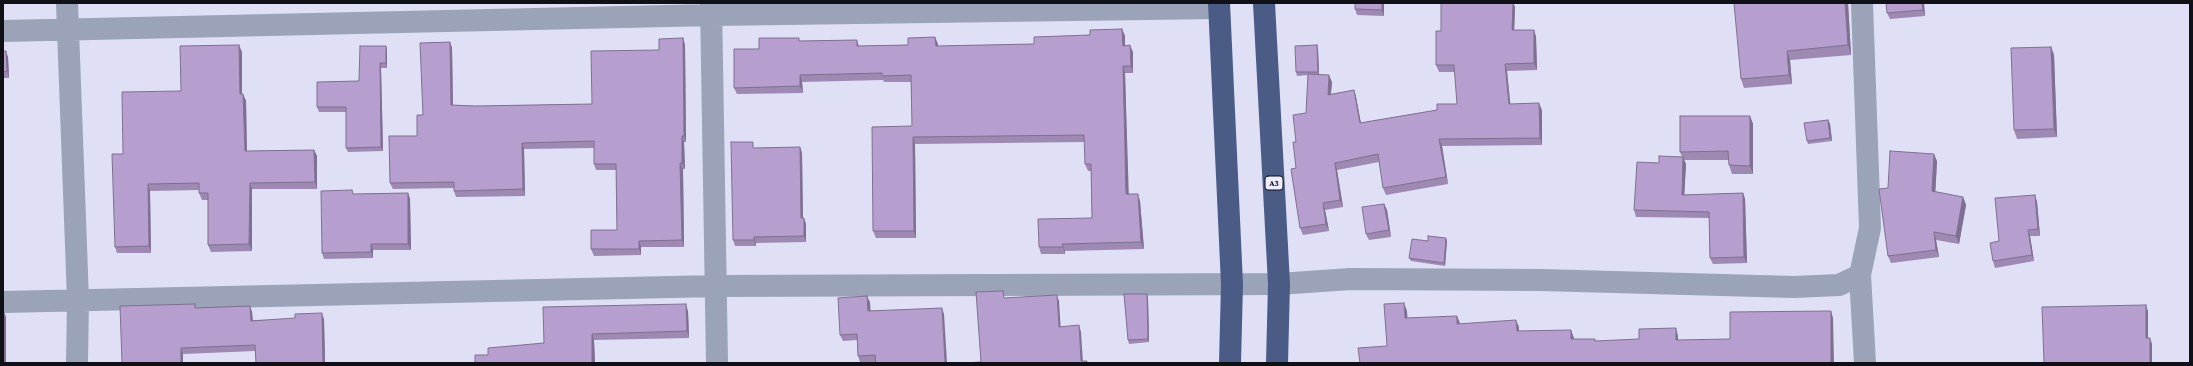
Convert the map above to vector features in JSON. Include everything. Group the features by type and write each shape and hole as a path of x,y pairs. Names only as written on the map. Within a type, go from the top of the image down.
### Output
{"highway":[{"name":"A3","path":"1264,3 1279,284 1276,363"},
{"path":"1219,6 1232,284 1230,363"}],"street":[{"path":"67,3 78,300 77,363"},
{"path":"1862,3 1870,228 1860,275 1865,363"},
{"path":"3,31 712,9 1219,6"},
{"path":"712,9 717,363"},
{"path":"3,302 716,286 1279,284 1350,279 1541,280 1794,287 1839,285 1860,275"}],"building":[{"path":"1355,3 1382,3 1382,10 1355,9"},
{"path":"1441,3 1513,3 1512,30 1534,30 1534,63 1505,64 1509,104 1539,103 1540,138 1439,139 1446,177 1383,188 1378,154 1335,163 1340,200 1323,203 1326,224 1300,228 1291,169 1296,168 1293,142 1296,142 1293,115 1306,113 1308,74 1329,75 1328,95 1354,90 1360,123 1437,110 1437,104 1457,104 1454,65 1436,65 1436,31 1441,31"},
{"path":"1734,3 1845,3 1848,45 1787,51 1789,75 1741,79"},
{"path":"1886,3 1922,3 1923,10 1887,13"},
{"path":"1122,29 1123,46 1130,45 1131,66 1123,66 1126,194 1138,194 1141,242 1062,244 1063,247 1039,247 1038,219 1092,218 1091,164 1085,164 1084,135 913,137 914,231 873,231 872,127 912,126 911,75 882,76 882,73 800,75 800,86 734,88 734,49 759,49 759,38 799,38 799,41 857,40 857,46 908,45 908,38 935,37 936,46 1034,44 1034,37 1090,35 1090,30"},
{"path":"683,38 684,136 682,136 682,163 680,163 682,240 639,241 639,249 591,249 591,230 617,230 616,164 594,164 594,141 522,143 523,189 454,191 454,182 390,183 389,136 417,136 417,115 423,115 420,43 450,42 451,105 592,104 591,51 659,50 659,39"},
{"path":"239,45 240,94 243,94 245,151 314,150 315,182 250,183 249,244 208,245 208,193 199,193 199,183 148,184 149,246 115,247 112,154 123,154 122,92 181,91 180,46"},
{"path":"1317,45 1318,72 1296,72 1295,46"},
{"path":"360,46 386,46 386,63 380,63 381,147 346,148 346,107 317,107 317,82 359,81"},
{"path":"2051,47 2054,129 2014,130 2011,48"},
{"path":"3,51 6,51 7,71 3,72"},
{"path":"1680,116 1750,116 1750,166 1729,165 1728,151 1680,152"},
{"path":"1828,120 1830,138 1807,141 1804,123"},
{"path":"731,142 753,142 753,148 800,147 801,218 804,218 804,236 754,237 754,240 733,240"},
{"path":"1890,151 1934,154 1932,191 1963,197 1956,236 1934,232 1936,250 1888,256 1879,189 1888,188"},
{"path":"1659,156 1683,157 1682,195 1743,193 1744,257 1710,258 1709,212 1634,210 1637,162 1659,163"},
{"path":"352,190 353,194 408,193 408,244 371,244 371,252 322,253 321,191"},
{"path":"2035,195 2038,229 2028,230 2032,255 1993,261 1990,243 1999,241 1995,198"},
{"path":"1384,204 1389,230 1366,234 1362,207"},
{"path":"1428,236 1446,238 1444,263 1409,258 1412,239 1428,241"},
{"path":"1003,291 1004,298 1057,295 1059,327 1079,325 1081,361 1087,361 1087,363 964,363 981,362 976,292"},
{"path":"1124,294 1147,294 1148,339 1128,340"},
{"path":"867,296 868,311 942,308 945,363 876,363 875,355 858,356 857,334 840,335 838,298"},
{"path":"1404,303 1405,318 1457,316 1457,324 1516,320 1517,331 1571,330 1571,339 1595,339 1595,341 1639,339 1639,329 1676,328 1676,340 1730,339 1730,312 1831,311 1831,363 1360,363 1358,348 1387,346 1384,304"},
{"path":"195,304 195,308 250,306 251,321 295,318 295,314 322,313 323,363 256,363 255,345 181,348 181,363 122,363 120,306"},
{"path":"686,304 687,331 592,334 592,363 475,363 475,355 488,355 488,348 544,343 543,307"},
{"path":"2146,305 2146,338 2150,338 2150,363 2044,363 2042,307"}]}
